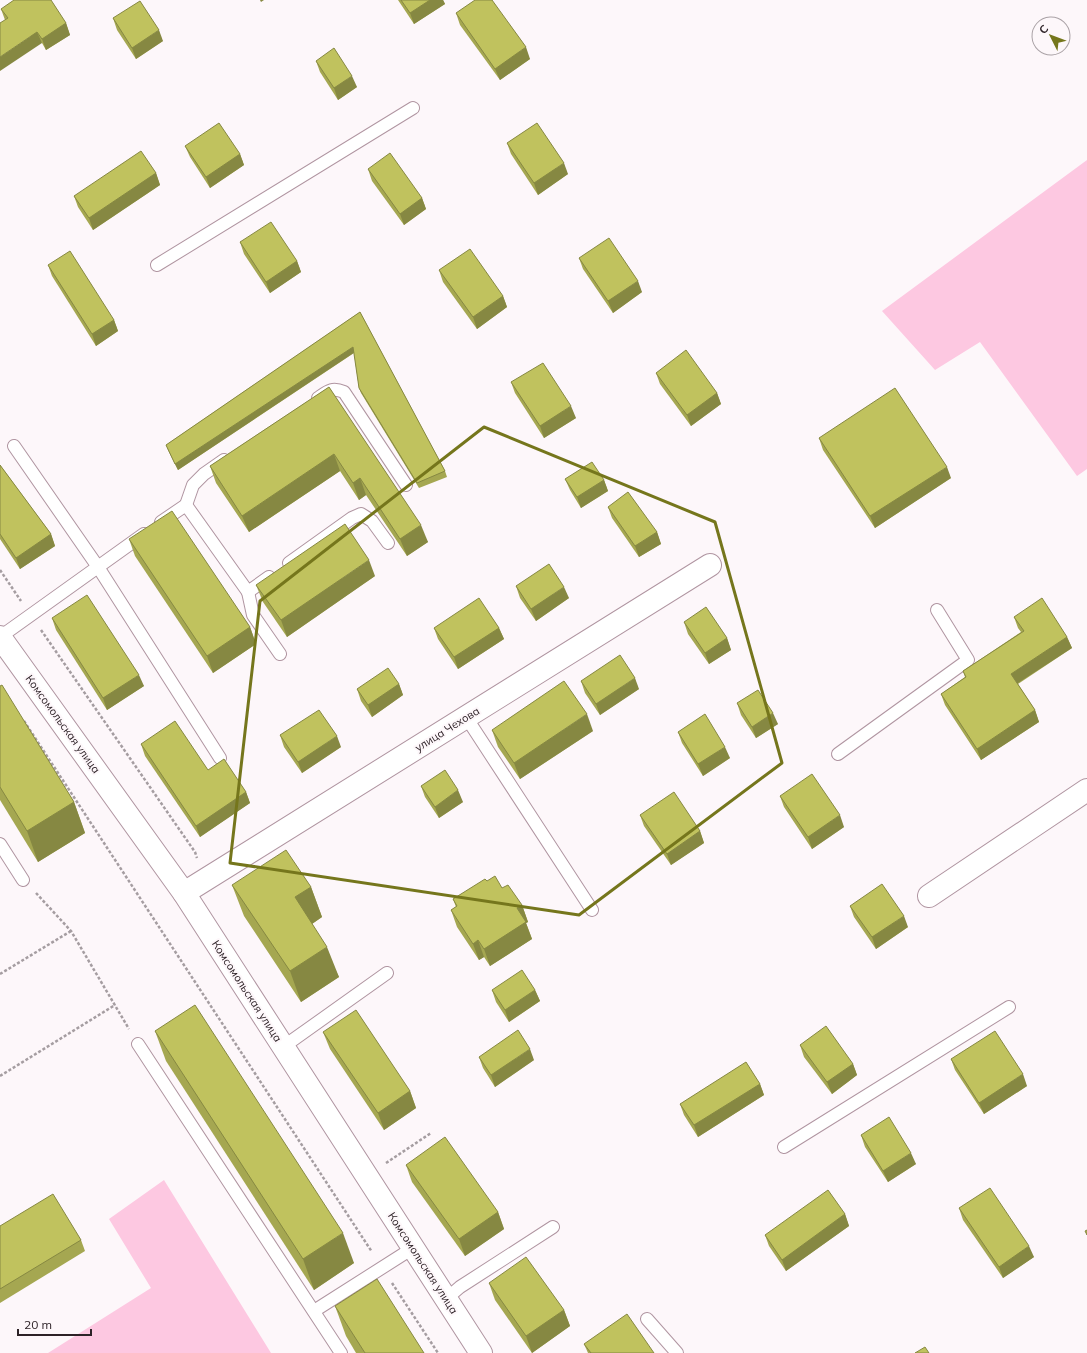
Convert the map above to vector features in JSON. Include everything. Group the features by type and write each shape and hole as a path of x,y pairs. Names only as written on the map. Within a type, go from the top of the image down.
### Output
{"street":[{"name":"улица Чехова","path":"184,894 710,565"},
{"name":"Комсомольская улица","path":"0,637 184,894 481,1353"},
{"path":"929,896 1087,790"}],"lane":[{"path":"157,265 413,108"},
{"path":"310,403 330,390 337,389 344,392 406,485"},
{"path":"14,446 98,567 220,758"},
{"path":"0,637 186,505 193,485 204,474 237,452"},
{"path":"186,505 248,592 253,615 280,654"},
{"path":"248,592 352,518 361,514 372,521 388,543"},
{"path":"838,754 968,660 937,610"},
{"path":"466,717 592,910"},
{"path":"0,844 23,880"},
{"path":"284,1047 387,973"},
{"path":"784,1147 1009,1006"},
{"path":"138,1044 341,1353"},
{"path":"446,1299 460,1287 553,1227"},
{"path":"314,1311 413,1248"},
{"path":"647,1319 677,1353"}],"path":[{"path":"22,717 438,1353"},
{"path":"23,880 71,931 138,1044"},
{"path":"0,974 71,931"},
{"path":"0,1076 115,1005"},
{"path":"381,1166 431,1133"}],"highlighted area":[{"path":"484,427 715,522 782,763 579,915 230,863 260,601"}],"shaded area":[{"path":"1087,160 1087,469 1077,476 980,342 935,370 882,311"},
{"path":"164,1180 271,1353 48,1353 151,1288 109,1219"}],"building":[{"path":"14,0 51,0 66,23 42,39 37,32 0,57 0,23 8,18 1,9"},
{"path":"401,0 430,0 410,13"},
{"path":"475,0 492,0 526,47 495,69 456,13"},
{"path":"140,1 159,30 132,48 113,18"},
{"path":"334,48 352,76 334,88 316,61"},
{"path":"219,123 240,154 206,177 185,146"},
{"path":"537,123 564,163 534,183 507,143"},
{"path":"141,151 156,173 89,218 74,196"},
{"path":"390,153 422,198 400,214 368,169"},
{"path":"271,222 297,261 266,282 240,242"},
{"path":"609,238 638,281 608,301 579,258"},
{"path":"470,249 503,296 473,317 439,270"},
{"path":"70,251 114,320 92,334 48,265"},
{"path":"360,312 445,471 417,483 359,388 353,347 175,464 166,445"},
{"path":"686,350 717,393 687,415 656,373"},
{"path":"543,363 571,406 540,426 511,382"},
{"path":"329,387 421,525 400,539 360,478 353,483 334,454 242,516 210,466"},
{"path":"895,388 947,467 870,516 819,438"},
{"path":"592,462 604,480 577,497 565,479"},
{"path":"0,465 51,534 16,558 0,534"},
{"path":"628,492 657,532 635,546 608,507"},
{"path":"172,511 250,627 207,656 129,539"},
{"path":"345,524 369,560 281,620 256,585"},
{"path":"549,564 564,587 531,609 516,586"},
{"path":"87,595 139,675 103,698 52,618"},
{"path":"479,598 499,628 454,657 434,628"},
{"path":"1042,598 1067,637 1011,674 1035,710 977,749 941,694 966,677 963,671 1024,631 1014,617"},
{"path":"706,607 727,638 705,653 684,622"},
{"path":"620,655 635,678 596,704 581,681"},
{"path":"388,668 399,684 368,705 357,689"},
{"path":"564,681 587,714 514,763 492,730"},
{"path":"2,685 74,802 27,831 0,787 0,686"},
{"path":"758,690 773,713 752,727 737,703"},
{"path":"319,710 337,736 298,762 280,735"},
{"path":"705,714 725,747 698,764 678,732"},
{"path":"175,721 208,770 224,759 246,792 196,826 141,744"},
{"path":"445,770 458,790 435,807 421,786"},
{"path":"812,774 840,815 808,837 780,796"},
{"path":"674,792 700,831 667,854 640,815"},
{"path":"286,850 311,887 295,897 327,947 290,971 232,885"},
{"path":"495,876 502,888 508,885 522,905 517,908 526,922 484,949 478,940 473,944 451,910 457,906 453,899 485,879 487,881"},
{"path":"882,884 904,916 872,937 850,906"},
{"path":"522,970 535,990 505,1010 492,990"},
{"path":"195,1005 343,1233 303,1259 155,1031"},
{"path":"356,1010 410,1091 378,1113 323,1032"},
{"path":"826,1026 853,1064 827,1082 800,1045"},
{"path":"518,1030 530,1049 491,1075 479,1057"},
{"path":"995,1031 1023,1074 979,1103 951,1059"},
{"path":"746,1062 760,1084 694,1125 680,1104"},
{"path":"889,1117 911,1153 883,1171 861,1135"},
{"path":"445,1137 498,1212 459,1239 406,1165"},
{"path":"990,1188 1029,1246 999,1267 959,1208"},
{"path":"828,1190 845,1214 782,1260 765,1235"},
{"path":"53,1194 81,1240 0,1289 0,1226"},
{"path":"526,1257 564,1310 526,1336 489,1283"},
{"path":"377,1279 424,1353 365,1353 335,1306"},
{"path":"627,1314 654,1353 591,1353 584,1344"},
{"path":"925,1347 929,1353 915,1353"}]}
